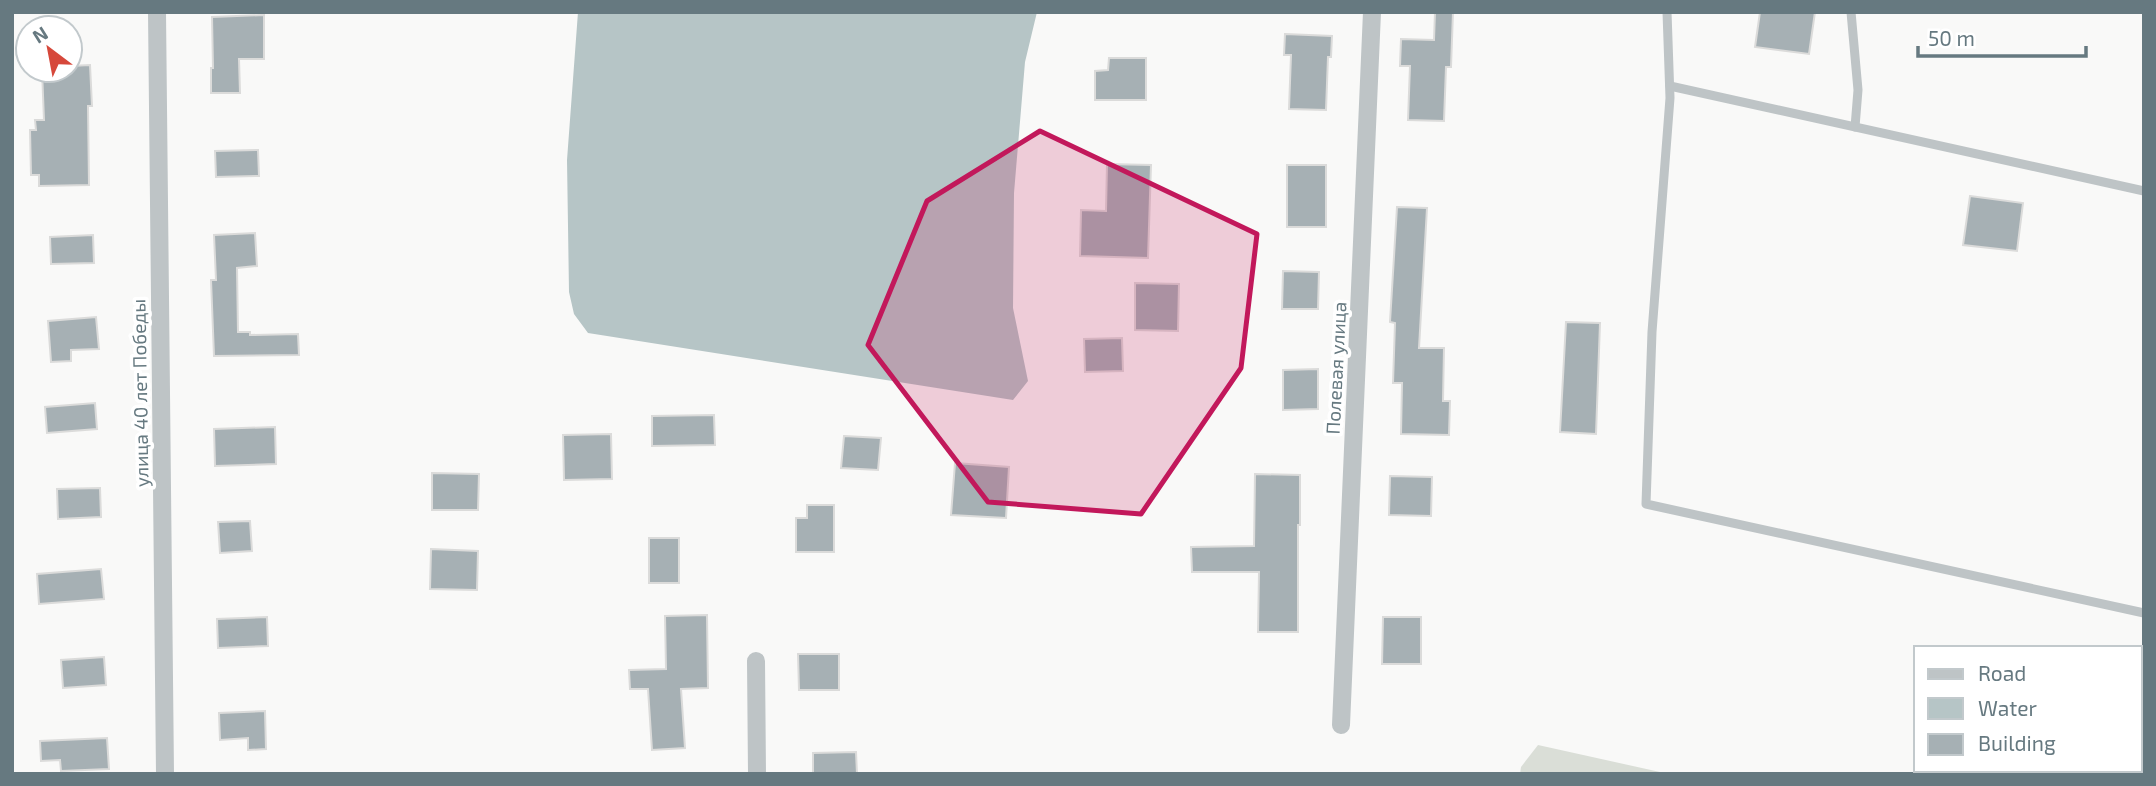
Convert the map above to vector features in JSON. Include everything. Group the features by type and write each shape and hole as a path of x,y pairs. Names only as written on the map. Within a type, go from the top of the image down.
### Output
{"street":[{"name":"улица 40 лет Победы","path":"157,12 165,774"},
{"name":"Полевая улица","path":"1341,725 1372,12"},
{"path":"756,661 757,774"}],"lane":[{"path":"1667,12 1670,86 1652,332 1646,505 2144,612"},
{"path":"1851,12 1858,90 1855,127"},
{"path":"1670,86 2144,191"}],"highlighted area":[{"path":"1040,131 1257,234 1241,368 1141,514 988,502 868,345 927,201"}],"shaded area":[{"path":"1538,745 1669,774 1520,774 1521,767"}],"water":[{"path":"578,12 1037,12 1025,62 1014,193 1013,308 1028,381 1013,400 588,333 574,314 569,292 567,160"}],"building":[{"path":"1435,12 1453,12 1451,67 1446,67 1444,121 1408,120 1410,66 1400,66 1401,39 1434,40"},
{"path":"1760,12 1815,12 1809,54 1755,47"},
{"path":"264,15 264,59 239,59 240,93 211,93 212,17"},
{"path":"1285,34 1332,36 1331,57 1328,57 1326,110 1289,109 1291,55 1284,55"},
{"path":"1109,58 1146,58 1146,100 1095,100 1095,71 1108,70"},
{"path":"84,65 90,65 92,106 88,106 89,185 39,186 39,175 31,175 30,130 36,130 35,120 44,120 43,84 84,84"},
{"path":"258,150 259,176 216,177 215,151"},
{"path":"1107,164 1151,165 1148,258 1080,256 1081,210 1106,211"},
{"path":"1287,165 1326,165 1326,227 1287,227"},
{"path":"1970,196 2023,203 2017,251 1963,245"},
{"path":"1397,207 1427,208 1419,348 1444,348 1443,401 1450,401 1449,435 1401,434 1402,383 1393,383 1395,323 1390,322"},
{"path":"255,233 257,266 237,268 238,332 250,332 250,335 298,334 299,355 214,356 211,280 216,280 214,235"},
{"path":"93,235 94,263 51,264 50,237"},
{"path":"1283,271 1319,272 1318,309 1282,309"},
{"path":"1135,283 1179,284 1178,331 1135,330"},
{"path":"96,317 99,349 71,350 71,361 51,362 48,321"},
{"path":"1566,322 1600,323 1596,434 1560,432"},
{"path":"1122,338 1123,371 1085,372 1084,339"},
{"path":"1318,369 1318,409 1283,410 1283,370"},
{"path":"95,403 97,429 47,433 45,407"},
{"path":"714,415 715,445 652,446 652,416"},
{"path":"275,427 276,464 215,466 214,429"},
{"path":"611,434 612,479 564,480 563,435"},
{"path":"844,436 881,438 878,470 841,468"},
{"path":"955,463 1009,467 1006,518 951,515"},
{"path":"432,473 479,474 478,510 432,510"},
{"path":"1255,474 1300,475 1298,632 1258,632 1259,572 1192,572 1191,547 1254,546"},
{"path":"1390,476 1432,477 1431,516 1389,515"},
{"path":"100,488 101,517 58,519 57,489"},
{"path":"807,505 834,505 834,552 796,552 796,518 807,518"},
{"path":"250,521 252,551 220,553 218,522"},
{"path":"649,538 679,538 679,583 649,583"},
{"path":"431,549 478,551 477,590 430,589"},
{"path":"101,569 104,599 39,604 37,574"},
{"path":"707,615 708,688 681,689 685,748 652,750 648,689 630,689 629,670 666,669 665,616"},
{"path":"267,617 268,646 218,648 217,619"},
{"path":"1383,617 1421,617 1421,664 1382,664"},
{"path":"798,654 839,654 839,690 799,690"},
{"path":"104,657 106,685 63,688 61,660"},
{"path":"265,711 266,749 248,750 248,738 220,740 219,713"},
{"path":"107,738 109,769 61,771 60,760 41,761 40,741"},
{"path":"856,752 857,774 813,774 813,753"}]}
